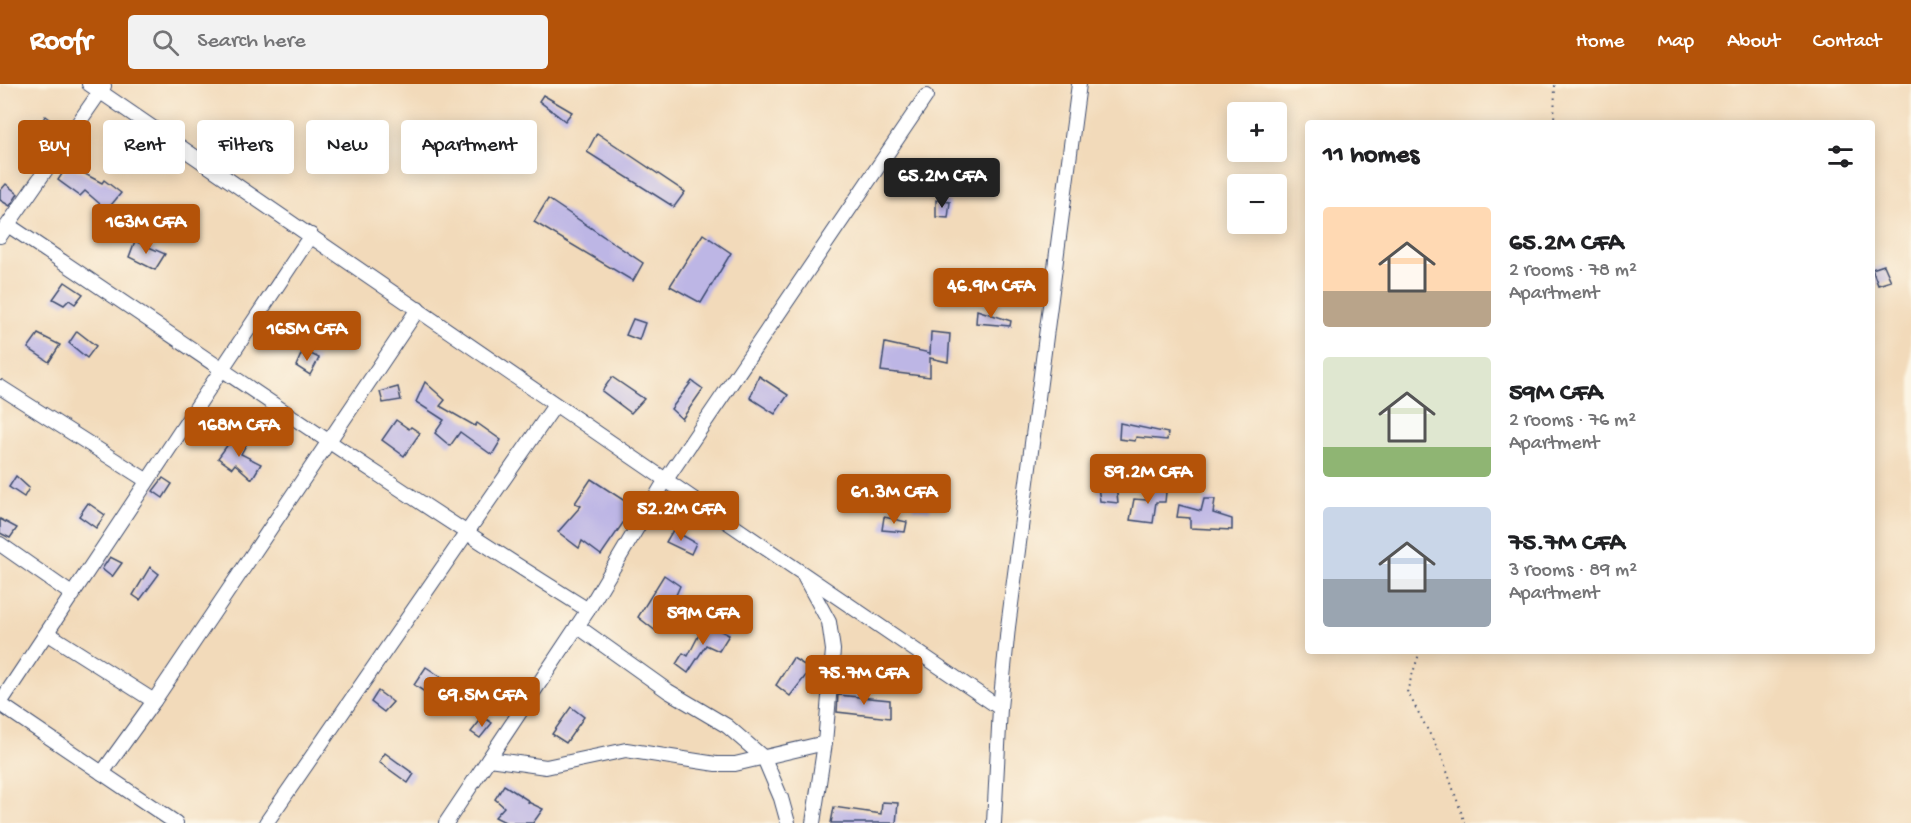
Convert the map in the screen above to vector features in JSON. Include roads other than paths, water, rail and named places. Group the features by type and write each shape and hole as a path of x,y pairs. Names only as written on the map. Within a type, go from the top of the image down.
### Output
{"street":[{"path":"994,823 1000,708 1008,627 1079,84"},
{"path":"588,610 466,534 222,368 4,231 98,87 665,481 1000,708"},
{"path":"446,823 588,610 665,481 926,96"},
{"path":"176,823 0,704 310,235"},
{"path":"102,773 154,701 417,309"},
{"path":"0,387 146,480"},
{"path":"266,823 555,405"},
{"path":"0,544 73,595"},
{"path":"804,575 829,622 833,650 825,743 813,823"},
{"path":"577,626 668,691 727,726 764,758 781,798 788,823"},
{"path":"47,633 154,701"},
{"path":"489,759 546,767 626,750 735,765 825,743"}]}
